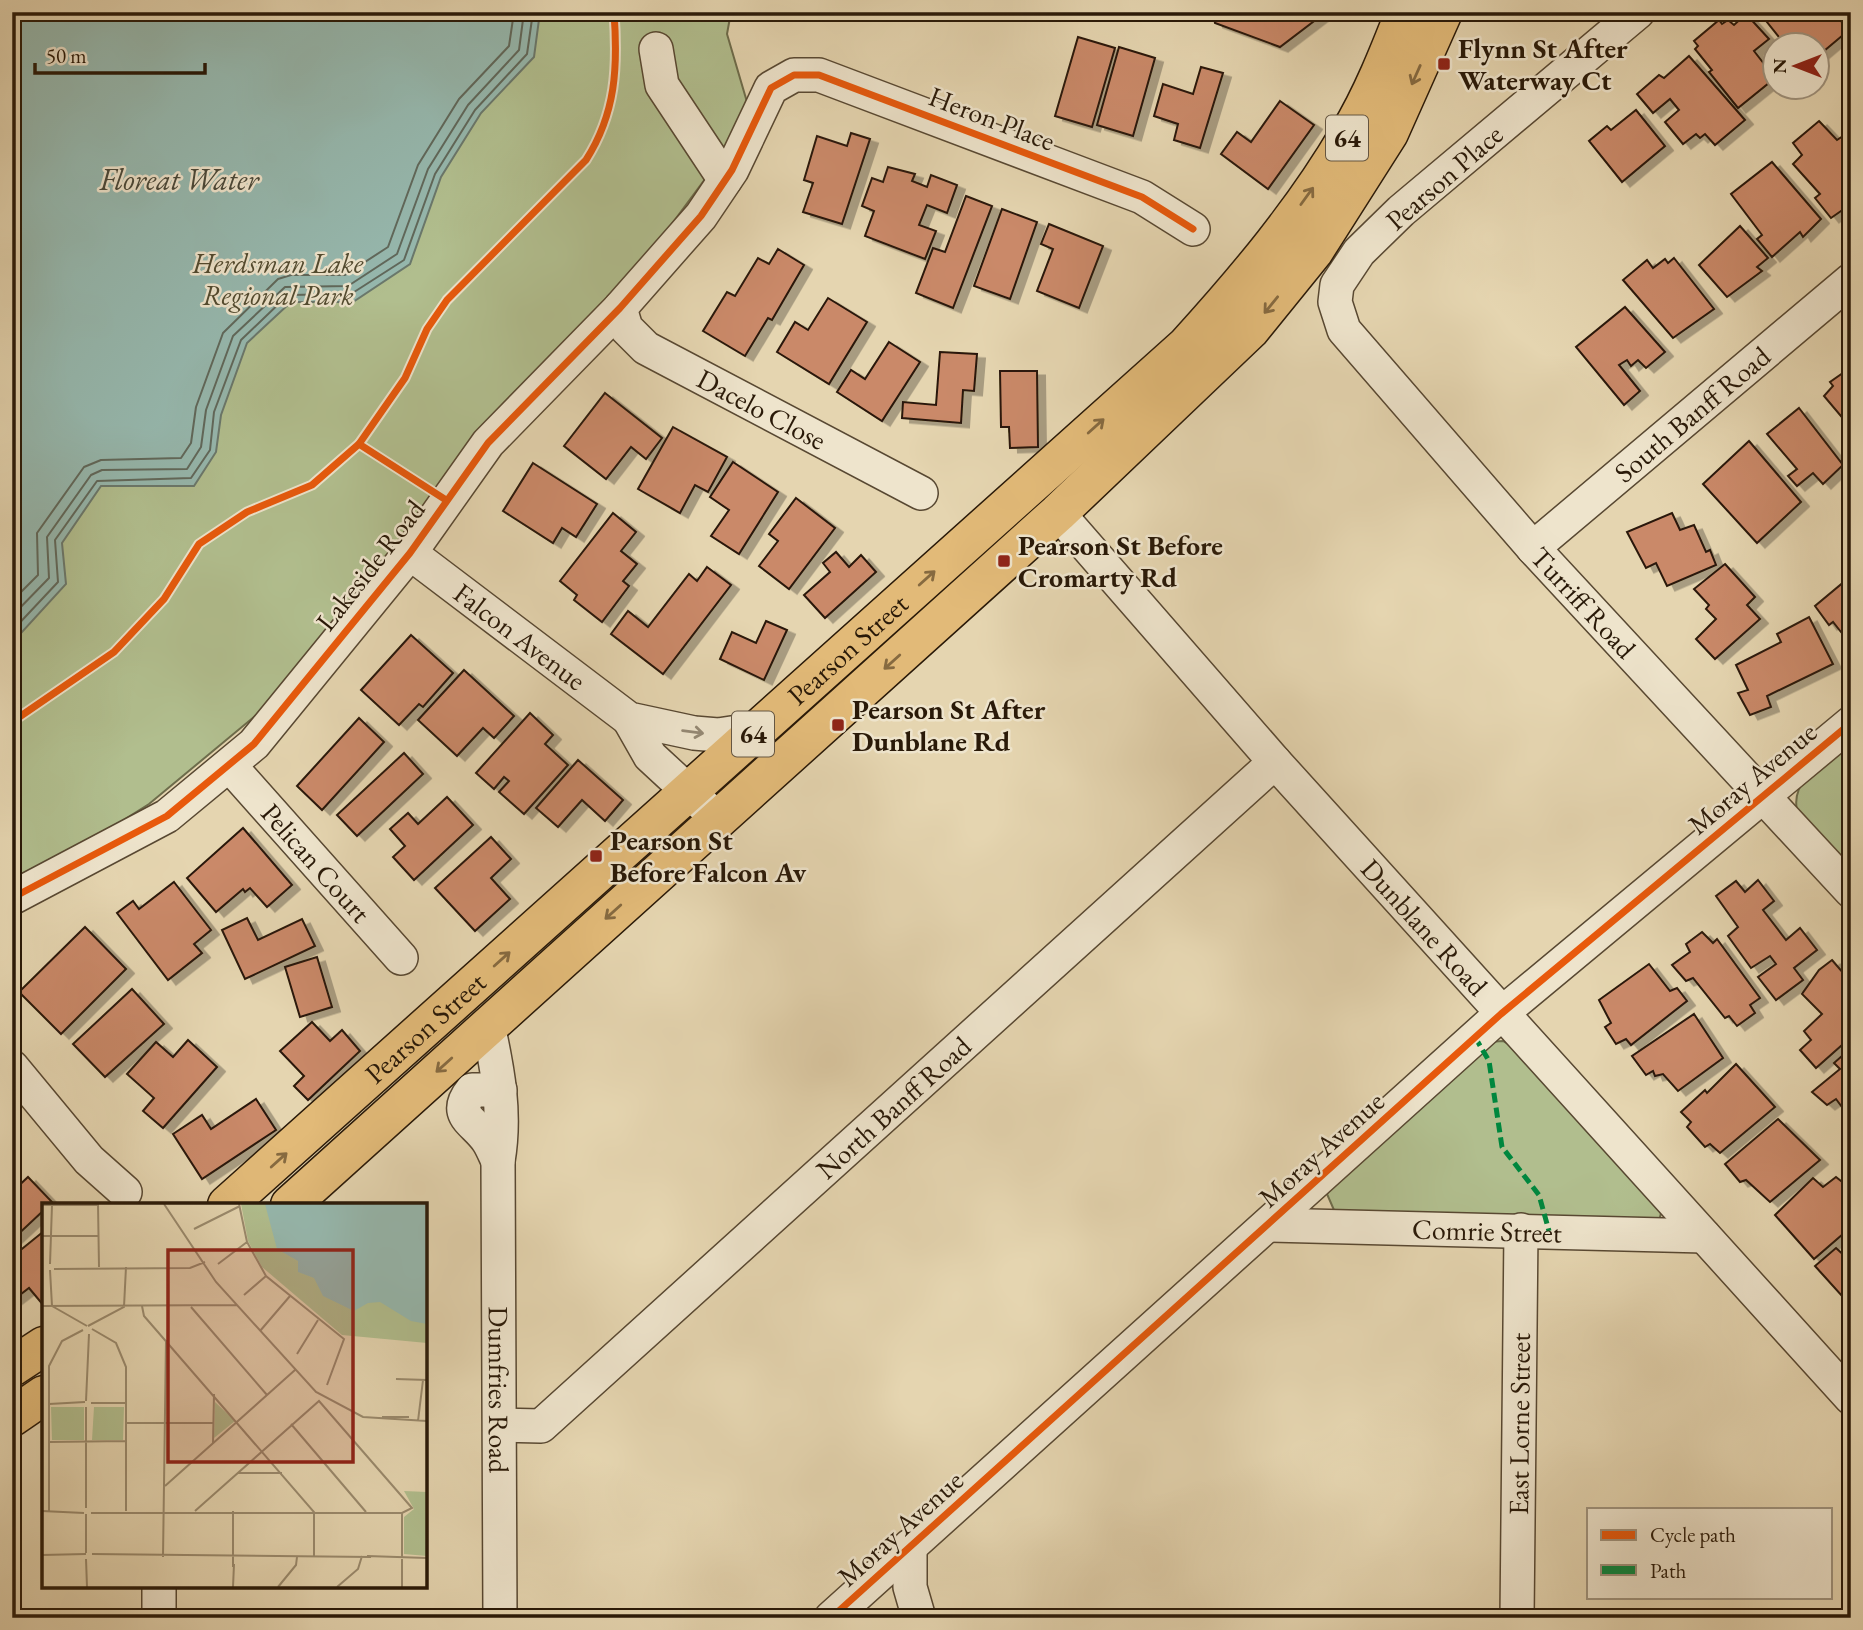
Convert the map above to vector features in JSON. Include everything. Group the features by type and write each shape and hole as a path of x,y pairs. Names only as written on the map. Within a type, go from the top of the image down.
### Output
{"main road":[{"name":"Pearson Street","path":"229,1203 1185,346 1268,252 1351,132 1405,12"},
{"name":"Pearson Street","path":"292,1203 1058,513 1250,330 1314,251 1389,133 1443,12"},
{"path":"12,1367 42,1347"},
{"path":"12,1417 42,1396"}],"street":[{"name":"Pearson Place","path":"1335,302 1337,285 1345,271 1359,252 1401,211 1638,12"},
{"path":"656,49 662,85 725,180"},
{"name":"Heron Place","path":"771,88 794,75 819,75 1142,197 1193,229"},
{"name":"Lakeside Road","path":"12,898 167,816 231,766 254,744 410,553 488,443 620,308 701,216 725,180 771,88"},
{"name":"South Banff Road","path":"1533,548 1851,280"},
{"name":"Turriff Road","path":"1335,302 1344,330 1533,548 1851,891"},
{"name":"Dacelo Close","path":"620,308 626,328 646,348 921,493"},
{"name":"Dunblane Road","path":"1058,513 1275,762 1851,1398"},
{"name":"Falcon Avenue","path":"410,553 629,719 650,756 717,818"},
{"name":"Falcon Avenue","path":"629,719 694,733 718,735 758,729"},
{"name":"Moray Avenue","path":"831,1618 1501,1014 1851,723"},
{"name":"North Banff Road","path":"500,1425 541,1426 1275,762"},
{"name":"Pelican Court","path":"231,766 401,958"},
{"name":"Dumfries Road","path":"488,1025 500,1090 503,1129 498,1161 500,1618"},
{"path":"12,1067 89,1160 125,1192"},
{"name":"Comrie Street","path":"1268,1225 1704,1236"},
{"name":"East Lorne Street","path":"1517,1618 1521,1230"},
{"path":"911,1546 910,1587 919,1618"},
{"path":"159,1588 159,1618"}],"green space":[{"name":"Herdsman Lake Regional Park","path":"12,12 731,12 727,34 747,102 725,152 654,248 260,712 149,804 52,865 12,884"},
{"path":"1851,738 1851,872 1797,810 1796,798 1799,788 1813,769"},
{"path":"1503,1041 1516,1049 1662,1209 1659,1221 1337,1217 1327,1194 1334,1180 1488,1042"}],"water":[{"name":"Floreat Water","path":"12,12 540,12 534,57 481,113 441,177 410,264 353,302 291,302 247,343 221,415 216,452 194,486 101,486 62,543 66,584 12,643"}],"building":[{"path":"1213,12 1326,12 1280,47 1215,23"},
{"path":"1759,12 1833,12 1849,30 1832,44 1832,32 1775,32"},
{"path":"1746,14 1763,32 1762,45 1754,51 1762,61 1762,89 1738,108 1709,72 1712,70 1695,49 1698,46 1694,41 1719,20 1722,24 1728,20 1734,25"},
{"path":"1078,37 1115,48 1092,127 1055,116"},
{"path":"1119,47 1155,58 1133,136 1097,125"},
{"path":"1689,56 1745,120 1715,145 1705,134 1700,138 1696,134 1683,144 1665,122 1679,110 1670,99 1653,113 1637,94 1659,75 1664,78"},
{"path":"1201,67 1223,73 1200,148 1174,140 1178,124 1154,116 1163,84 1193,94"},
{"path":"1280,101 1314,125 1268,189 1221,154 1237,132 1251,142"},
{"path":"1636,110 1665,146 1622,182 1589,141 1607,126 1611,130"},
{"path":"1819,121 1837,140 1843,136 1851,145 1851,204 1831,218 1815,198 1820,194 1793,164 1802,155 1793,143"},
{"path":"851,133 870,139 842,224 803,212 813,183 804,180 817,136 847,146"},
{"path":"1772,162 1821,219 1803,237 1800,232 1772,257 1757,239 1762,235 1731,194"},
{"path":"888,167 915,174 912,181 927,187 931,175 957,185 947,213 927,205 919,225 936,231 925,259 865,236 874,211 862,206 872,178 883,182"},
{"path":"966,196 992,206 953,308 916,293 933,248 945,252"},
{"path":"1002,209 1037,222 1010,299 974,286"},
{"path":"1049,224 1103,246 1079,308 1037,291 1053,249 1041,244"},
{"path":"1740,226 1768,258 1757,267 1762,271 1727,297 1699,265"},
{"path":"778,249 804,265 772,320 768,318 745,356 703,331 727,292 735,296 758,258 769,264"},
{"path":"1674,258 1714,309 1673,338 1623,280 1647,260 1653,268 1665,259 1668,263"},
{"path":"828,298 867,322 829,384 777,352 795,322 808,330"},
{"path":"1625,307 1665,352 1646,368 1638,360 1631,366 1627,360 1619,365 1640,391 1624,405 1576,347"},
{"path":"889,342 920,362 882,421 837,392 851,370 865,379"},
{"path":"940,352 977,354 974,391 963,390 961,423 902,418 903,402 936,405"},
{"path":"1850,368 1851,428 1824,396 1833,386 1830,382"},
{"path":"1000,371 1037,371 1038,447 1010,448 1009,427 1001,427"},
{"path":"605,393 662,438 646,459 631,447 606,479 564,446"},
{"path":"1799,408 1843,465 1823,484 1813,473 1797,486 1788,476 1797,469 1767,434"},
{"path":"673,427 727,457 708,492 695,485 680,513 638,489"},
{"path":"1749,441 1801,502 1757,543 1703,484"},
{"path":"733,462 778,492 739,554 711,536 729,510 710,497"},
{"path":"533,463 597,504 576,537 562,528 553,543 503,511"},
{"path":"796,498 835,528 789,589 759,566 778,541 769,534"},
{"path":"613,513 636,532 621,551 637,564 623,581 629,586 602,622 574,600 577,595 560,581"},
{"path":"1672,513 1680,530 1694,525 1706,552 1710,550 1716,565 1667,586 1656,563 1646,568 1627,532"},
{"path":"836,552 849,567 861,555 876,572 825,618 804,595 830,572 823,563"},
{"path":"1725,564 1755,597 1747,605 1760,619 1715,659 1696,639 1716,619 1706,609 1709,605 1694,589"},
{"path":"707,567 731,585 663,674 611,634 628,611 648,627 689,574 697,581"},
{"path":"1851,576 1851,625 1841,632 1833,622 1829,625 1815,606"},
{"path":"1809,617 1833,664 1767,696 1771,707 1750,715 1738,693 1748,690 1736,665 1781,642 1777,634"},
{"path":"766,621 787,630 764,680 720,659 732,632 756,643"},
{"path":"411,635 453,673 423,707 419,704 399,725 361,690"},
{"path":"464,670 514,716 494,738 483,728 457,756 418,720"},
{"path":"530,713 553,735 545,744 568,765 524,814 499,792 509,781 504,777 494,789 476,773"},
{"path":"359,718 384,742 322,810 297,786"},
{"path":"404,753 423,774 357,836 337,815"},
{"path":"578,760 623,800 605,821 582,800 558,827 536,808"},
{"path":"447,797 473,825 414,880 393,857 405,846 390,829 408,813 418,824"},
{"path":"243,828 292,885 267,907 250,888 245,892 243,889 216,912 187,878"},
{"path":"491,837 511,859 491,878 510,899 475,931 435,888"},
{"path":"1758,880 1774,901 1763,910 1786,940 1800,928 1817,950 1794,968 1803,980 1776,1000 1758,977 1776,964 1770,956 1751,968 1728,936 1738,927 1716,896 1736,881 1745,892"},
{"path":"174,882 211,930 194,944 202,953 168,980 117,913 133,901 139,909"},
{"path":"247,918 258,940 302,919 315,946 245,979 222,930"},
{"path":"85,927 126,969 61,1034 19,992"},
{"path":"1702,932 1713,943 1717,939 1760,998 1750,1005 1755,1013 1737,1026 1729,1016 1725,1018 1693,978 1686,981 1672,965 1690,952 1686,944"},
{"path":"317,957 332,1007 300,1017 285,967"},
{"path":"1832,960 1851,982 1851,1037 1816,1068 1800,1050 1811,1040 1804,1031 1822,1014 1802,994 1819,970"},
{"path":"1649,964 1670,991 1677,988 1687,1001 1631,1045 1626,1039 1616,1044 1605,1027 1611,1023 1599,1000"},
{"path":"132,989 164,1024 105,1077 73,1044"},
{"path":"1694,1014 1723,1058 1678,1091 1663,1074 1655,1076 1653,1071 1646,1075 1632,1056"},
{"path":"312,1022 330,1041 342,1030 360,1051 308,1100 294,1086 304,1076 280,1051"},
{"path":"188,1040 217,1067 163,1128 143,1111 154,1098 127,1074 156,1042 173,1057"},
{"path":"1851,1048 1851,1099 1842,1107 1836,1099 1827,1105 1812,1092 1840,1069 1834,1063"},
{"path":"1736,1064 1775,1107 1720,1153 1710,1144 1705,1147 1687,1127 1691,1122 1681,1112 1705,1090 1707,1093"},
{"path":"256,1099 276,1130 202,1179 173,1134 202,1115 211,1129"},
{"path":"1778,1119 1820,1160 1770,1202 1746,1180 1740,1182 1725,1164"},
{"path":"28,1177 52,1202 42,1203 42,1212 12,1240 12,1192"},
{"path":"1836,1177 1851,1189 1851,1227 1814,1259 1775,1215 1813,1178 1823,1187"},
{"path":"42,1233 42,1304 29,1288 12,1301 12,1257"},
{"path":"1836,1248 1847,1258 1851,1254 1851,1306 1815,1266"}],"marked path":[{"path":"1475,1037 1489,1061 1502,1147 1539,1195 1549,1231"}],"cycle path":[{"path":"12,722 114,652 164,599 199,544 247,512 312,485 359,444 405,378 427,329 447,300 586,160 604,125 613,89 616,52 614,12"},
{"path":"12,898 167,816 254,744 410,553 488,443 620,308 701,216 732,170 771,88 794,75 819,75 1142,197 1193,229"},
{"path":"359,444 446,500"},
{"path":"831,1618 1501,1014 1851,723"}],"place":[{"name":"Flynn St After Waterway Ct","path":"1444,64"},
{"name":"Pearson St Before Cromarty Rd","path":"1004,561"},
{"name":"Pearson St After Dunblane Rd","path":"838,725"},
{"name":"Pearson St Before Falcon Av","path":"596,856"}]}
